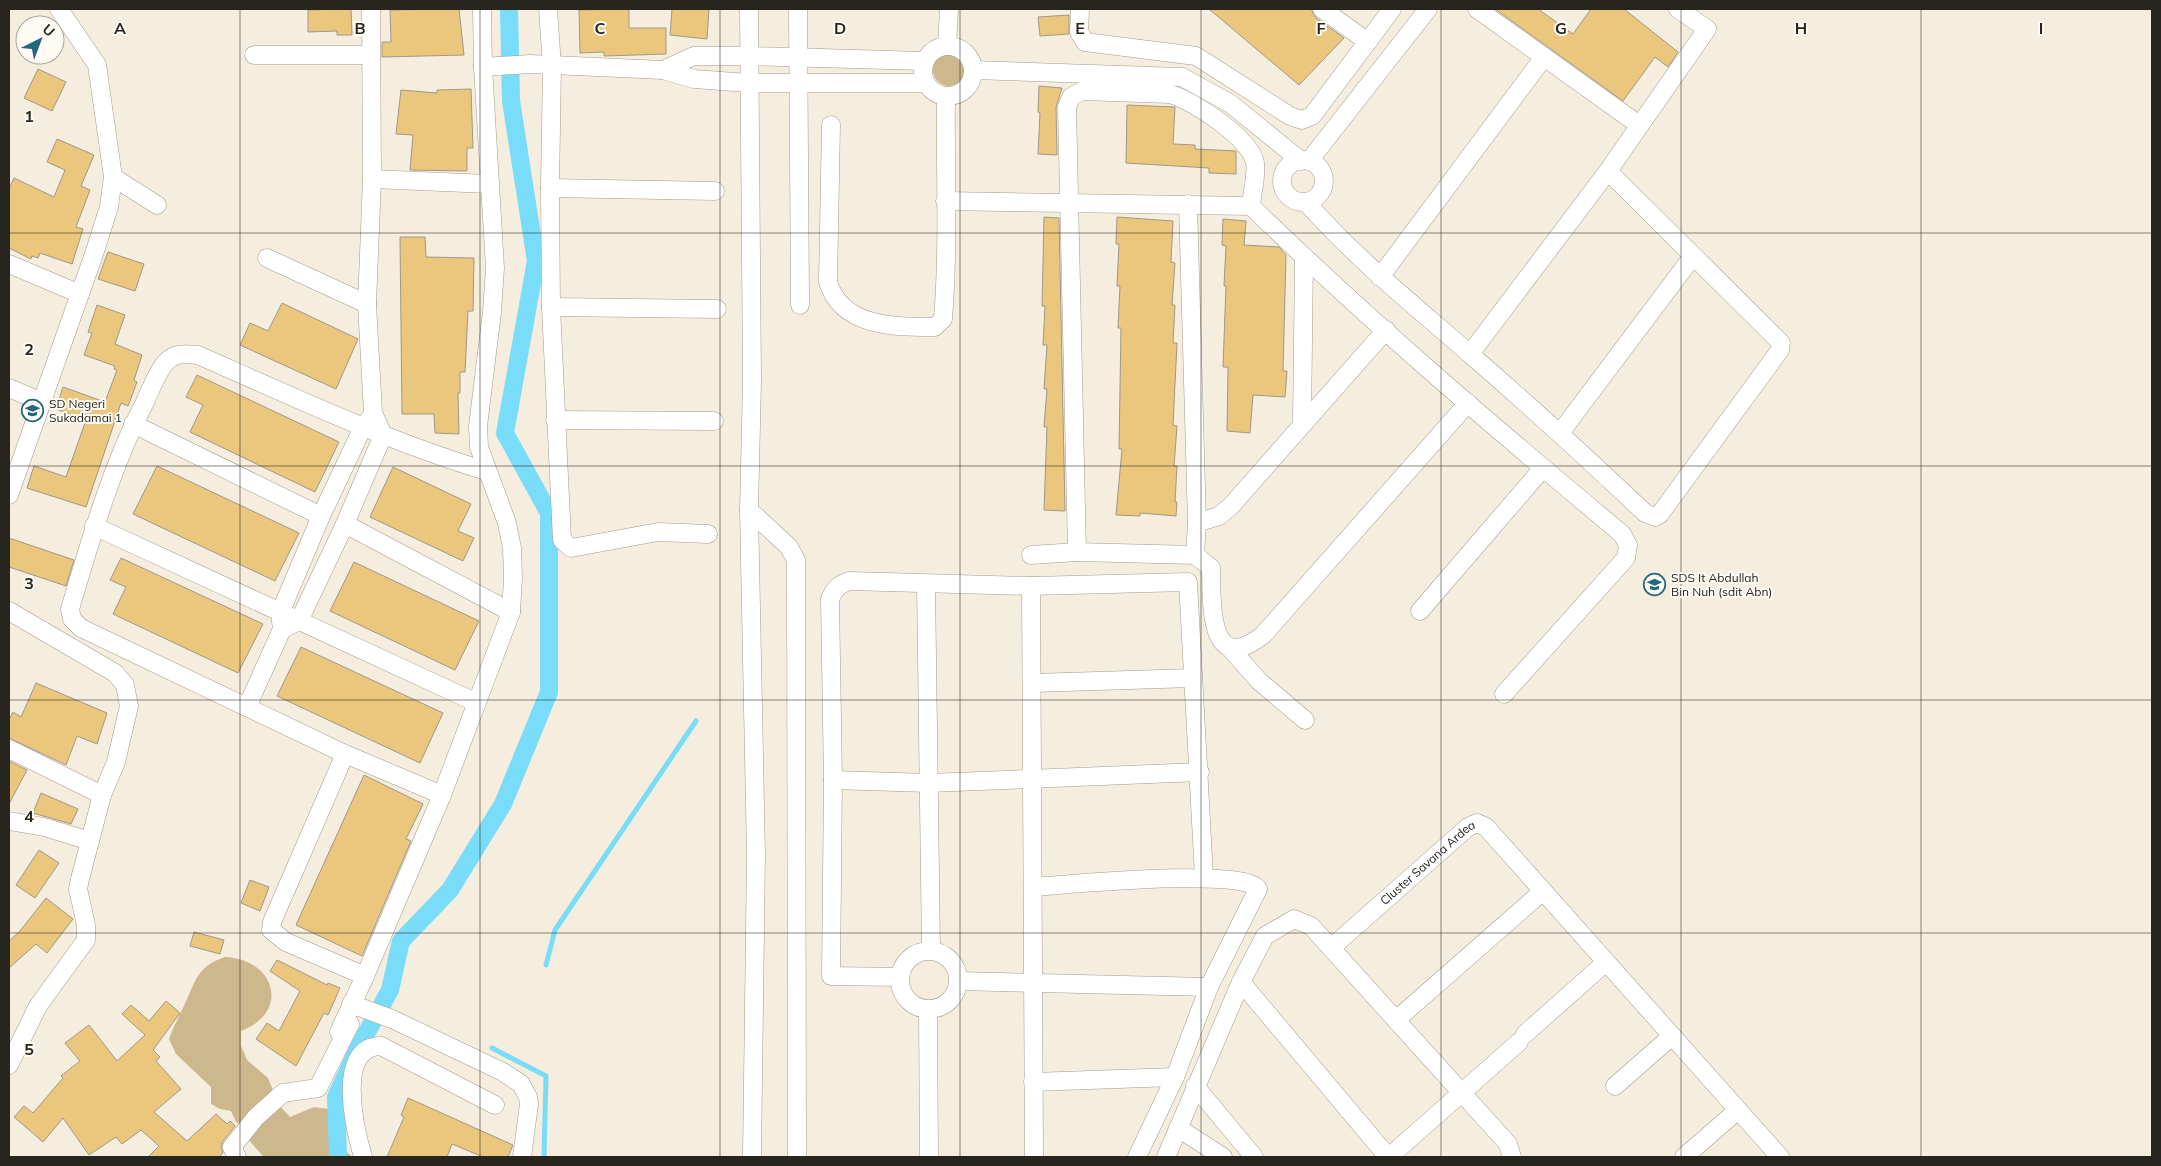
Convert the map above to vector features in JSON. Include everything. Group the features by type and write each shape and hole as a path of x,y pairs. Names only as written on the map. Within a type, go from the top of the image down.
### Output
{"street":[{"path":"9,495 109,207 113,177 97,65 60,9"},
{"path":"246,707 281,621 320,516 368,420 367,304 372,179 371,9"},
{"path":"237,1157 232,1147 256,1117 283,1092 318,1088 357,1005 365,976 442,796 511,612 512,548 508,523 486,471 479,447 478,426 492,312 495,268 489,184 489,66 482,9"},
{"path":"548,9 552,66 551,307 562,540 571,548 658,532 708,534"},
{"path":"749,9 752,381 749,510 756,856 752,1157"},
{"path":"798,9 800,305"},
{"path":"947,46 949,9"},
{"path":"1080,9 1079,32 1085,42 1196,56 1290,116 1302,120 1312,116 1392,9"},
{"path":"1322,9 1368,42"},
{"path":"1428,9 1305,161 1287,168 1283,184 1290,198 1306,202 1339,240 1380,277 1560,433 1645,513 1656,517 1780,350 1781,343 1608,171"},
{"path":"1477,9 1639,124"},
{"path":"1470,354 1608,171 1707,29 1678,9"},
{"path":"947,46 958,48 966,55 973,70 970,82 963,91 946,96 934,92 926,83 922,70 924,61 931,52 947,46"},
{"path":"254,56 370,55"},
{"path":"663,70 694,56 924,61"},
{"path":"1380,277 1544,57"},
{"path":"489,66 530,64 663,70 694,79 749,84 926,83"},
{"path":"973,70 1182,77 1231,104 1305,161 1316,165 1322,171 1324,187 1320,194 1306,202"},
{"path":"1077,552 1068,202 1067,107 1071,97 1082,91 1170,94 1184,98 1242,141 1249,150 1255,162 1251,206"},
{"path":"831,125 828,282 831,293 850,311 865,320 892,326 935,327 942,322 947,261 945,201 946,96"},
{"path":"113,177 157,205"},
{"path":"372,179 489,184"},
{"path":"550,188 715,191"},
{"path":"945,201 1251,206 1304,257 1468,403 1622,534 1628,545 1626,558 1504,694"},
{"path":"1188,204 1197,523 1195,555"},
{"path":"1560,433 1693,256"},
{"path":"1302,424 1304,257"},
{"path":"267,258 367,304"},
{"path":"9,264 78,298"},
{"path":"9,272 78,298"},
{"path":"551,307 718,309"},
{"path":"1197,523 1219,516 1231,506 1386,330"},
{"path":"442,796 345,754 81,628 72,619 70,609 94,526 133,424 167,361 175,355 185,353 198,356 368,420 383,435 454,462 486,471"},
{"path":"9,388 42,402"},
{"path":"1228,646 1240,648 1250,645 1264,635 1468,403"},
{"path":"555,420 714,421"},
{"path":"133,424 320,516"},
{"path":"299,621 345,524 383,435"},
{"path":"1420,611 1543,468"},
{"path":"749,510 789,547 796,560 797,1157"},
{"path":"345,524 511,612"},
{"path":"94,526 281,621 299,621 476,702"},
{"path":"1031,555 1077,552 1195,555 1211,568 1213,622 1217,634 1259,681 1305,720"},
{"path":"899,978 831,976 833,780 830,599 834,589 841,583 850,581 1031,586 1188,582 1200,772 1204,877"},
{"path":"926,584 931,950"},
{"path":"1031,586 1034,778 1032,982 1034,1157"},
{"path":"9,611 115,673 125,685 129,706 116,762 102,795 78,889 86,925 86,940 38,1006 9,1064"},
{"path":"1033,683 1193,678"},
{"path":"9,749 102,795"},
{"path":"345,754 272,922 271,930 286,942 365,976"},
{"path":"833,780 929,783 1200,772"},
{"path":"9,821 44,827 90,841"},
{"name":"Cluster Savana Ardea","path":"1331,948 1468,827 1477,822 1486,827 1780,1157"},
{"path":"1033,887 1204,877 1251,883 1258,889 1209,987 1175,1077 1138,1157"},
{"path":"1396,1020 1543,891"},
{"path":"1166,1157 1241,982 1265,936 1294,919 1311,926 1508,1144 1512,1157"},
{"path":"931,950 945,955 955,966 958,981 954,996 943,1006 928,1010 913,1005 902,993 899,978 905,962 916,953 931,950"},
{"path":"1241,982 1389,1157 1606,962"},
{"path":"958,981 1209,987"},
{"path":"357,1005 392,1019 503,1072 521,1084 529,1102 522,1157"},
{"path":"339,1032 357,1005"},
{"path":"928,1010 929,1157"},
{"path":"1615,1086 1672,1036"},
{"path":"364,1156 352,1099 354,1065 358,1056 372,1046 381,1046 495,1105"},
{"path":"1033,1082 1175,1077"},
{"path":"1195,1086 1254,1157"},
{"path":"1684,1157 1738,1110"},
{"path":"1178,1128 1223,1157"}],"shaded area":[{"path":"949,54 961,58 965,70 961,82 949,86 937,82 933,70 937,58"},
{"path":"225,957 242,960 256,967 265,976 270,988 271,1000 267,1012 257,1022 241,1031 241,1046 247,1060 268,1078 279,1105 290,1117 314,1107 329,1109 334,1123 332,1138 352,1157 261,1157 262,1155 248,1139 249,1127 236,1122 231,1111 220,1109 211,1104 211,1087 176,1054 169,1039 193,984 204,968 216,960"}],"building":[{"path":"351,9 352,35 337,35 337,31 308,32 308,10"},
{"path":"459,9 464,55 382,57 382,42 391,42 390,10"},
{"path":"629,9 629,28 666,28 666,54 604,56 604,52 580,53 579,10"},
{"path":"672,9 709,9 707,39 670,35"},
{"path":"1209,9 1311,9 1316,18 1344,38 1299,85"},
{"path":"1495,9 1538,9 1573,34 1591,9 1624,9 1678,52 1668,67 1655,57 1623,101"},
{"path":"1069,15 1069,34 1040,36 1038,17"},
{"path":"38,69 66,82 52,111 24,98"},
{"path":"1039,86 1062,88 1056,107 1057,155 1038,154"},
{"path":"471,89 473,148 467,148 467,171 410,170 413,135 396,134 401,90 437,93 437,90"},
{"path":"1127,105 1175,107 1173,144 1195,145 1195,149 1236,151 1236,174 1209,173 1209,168 1126,163"},
{"path":"57,139 94,155 81,186 90,190 76,227 83,229 72,264 40,253 38,258 32,256 31,259 9,248 9,189 14,178 54,197 65,170 47,162"},
{"path":"1044,217 1059,218 1065,511 1044,510 1047,427 1044,427 1047,389 1044,389 1047,345 1043,345 1045,306 1042,306"},
{"path":"1117,217 1173,221 1171,262 1175,263 1172,305 1175,305 1173,343 1177,343 1173,425 1177,426 1174,466 1177,466 1176,516 1140,513 1140,516 1116,515 1122,449 1119,449 1121,328 1118,328 1120,286 1117,286 1119,244 1116,244"},
{"path":"1223,219 1246,221 1244,245 1279,247 1286,255 1283,371 1287,371 1285,397 1253,395 1250,433 1227,431 1228,367 1223,367 1226,246 1222,245"},
{"path":"400,237 425,237 426,257 474,258 473,311 468,311 465,372 460,372 460,393 458,393 459,434 435,433 434,414 402,414"},
{"path":"108,252 144,264 135,291 98,279"},
{"path":"282,303 358,339 336,389 240,345 250,323 268,331"},
{"path":"97,305 125,315 115,344 142,355 134,380 137,382 128,406 121,403 86,507 27,488 34,466 66,477 86,420 56,409 63,387 105,402 117,370 114,369 115,366 84,355 92,333 88,332"},
{"path":"197,375 339,442 315,492 190,432 203,405 186,397"},
{"path":"157,466 299,533 275,581 133,514"},
{"path":"393,467 471,504 458,531 474,538 463,561 370,517"},
{"path":"9,538 74,560 66,586 9,567"},
{"path":"121,558 263,624 238,673 113,614 126,587 110,580"},
{"path":"354,562 479,621 455,670 330,611"},
{"path":"301,647 443,713 420,763 277,696"},
{"path":"36,683 107,713 97,744 77,736 66,765 9,738 9,720 13,712 21,717"},
{"path":"9,761 27,770 9,804"},
{"path":"364,775 423,804 406,839 411,841 362,956 296,925"},
{"path":"41,793 78,809 71,824 33,813"},
{"path":"39,850 59,863 35,898 16,885"},
{"path":"250,880 269,887 260,911 241,903"},
{"path":"46,898 73,919 47,953 36,944 9,968 9,941 20,931"},
{"path":"194,932 224,940 220,954 190,946"},
{"path":"277,960 327,985 328,983 340,988 328,1015 324,1013 296,1066 256,1039 267,1023 279,1031 300,991 270,971"},
{"path":"166,1001 180,1013 153,1050 160,1057 156,1061 181,1089 154,1112 187,1141 216,1114 227,1124 230,1121 235,1126 223,1141 221,1146 223,1153 219,1157 148,1157 159,1146 141,1130 122,1144 116,1137 89,1155 63,1118 43,1142 14,1117 24,1106 33,1113 63,1078 61,1076 80,1061 65,1043 89,1025 117,1061 145,1035 122,1014 131,1005 149,1021"},
{"path":"408,1098 513,1145 508,1157 483,1157 452,1144 447,1157 387,1157 404,1117 401,1115"}],"waterway":[{"path":"338,1157 336,1097 360,1045 390,990 401,941 450,890 503,804 549,692 549,513 505,433 536,261 511,101 509,9"},
{"path":"546,965 555,930 696,721"},
{"path":"492,1048 546,1076 544,1157"}],"place":[{"name":"SD Negeri Sukadamai 1","path":"33,411"},
{"name":"SDS It Abdullah Bin Nuh (sdit Abn)","path":"1655,585"}]}
